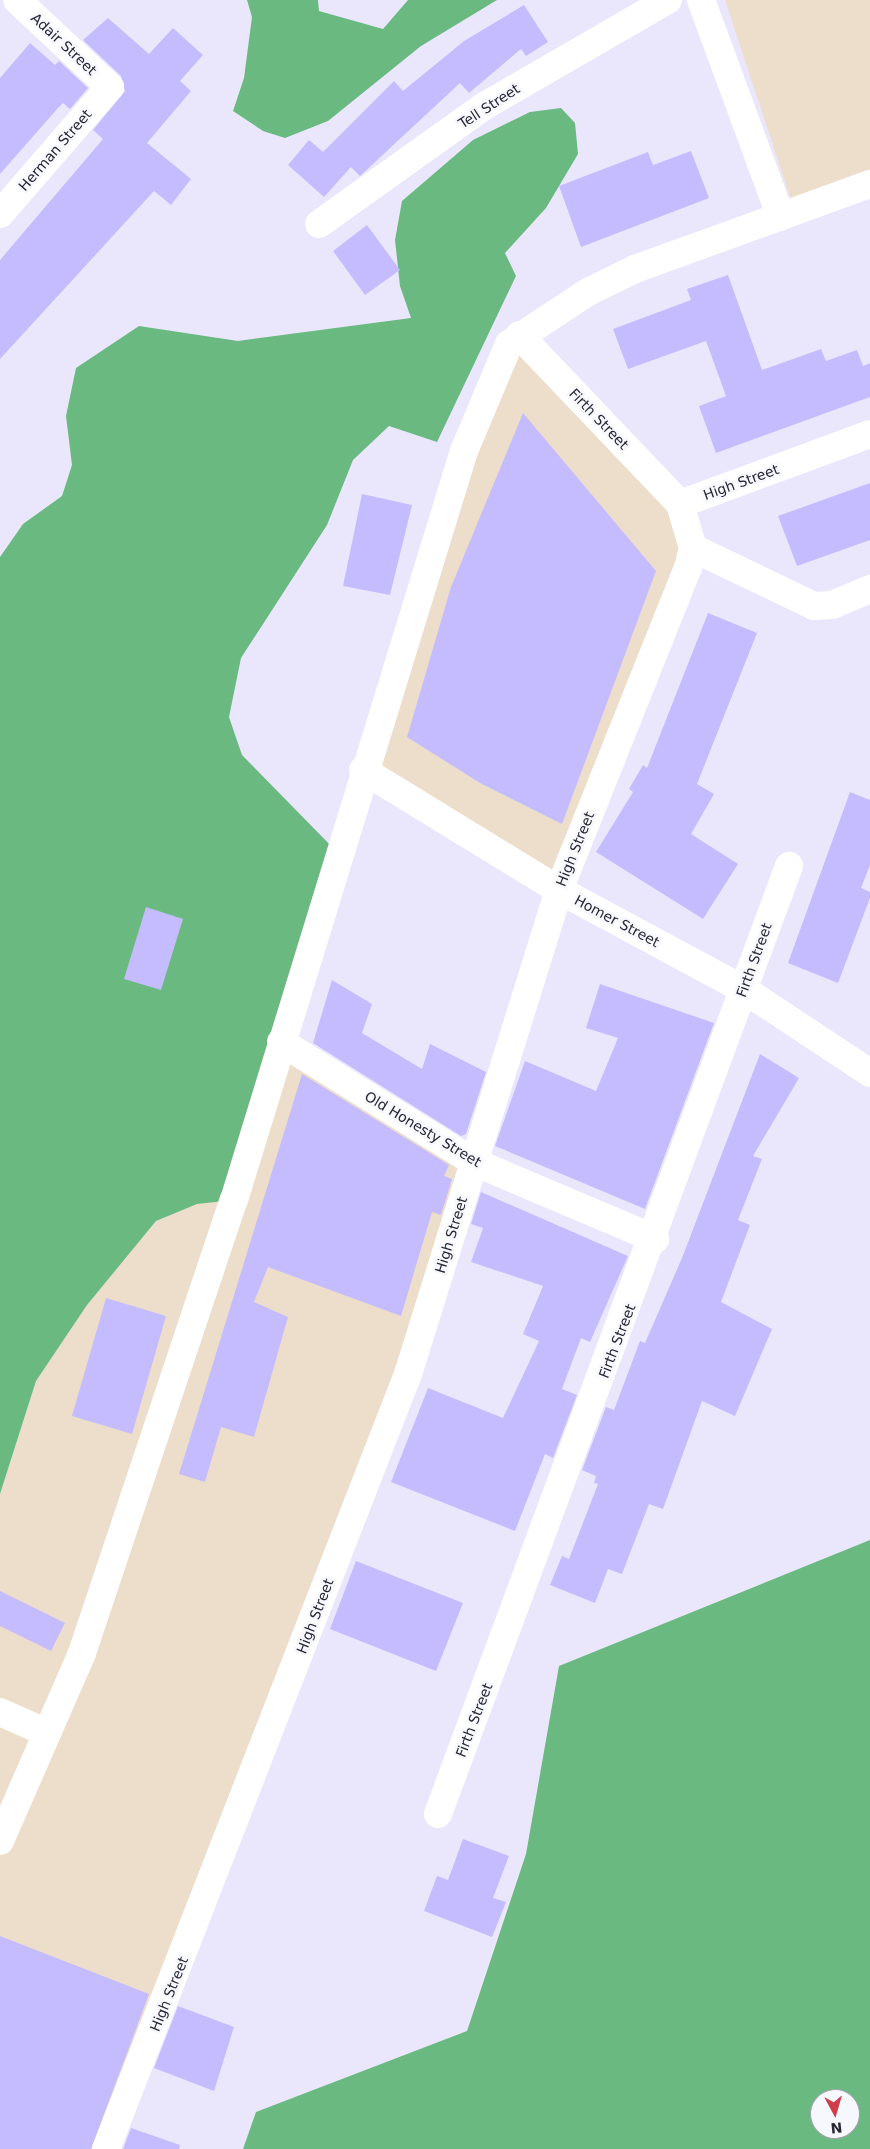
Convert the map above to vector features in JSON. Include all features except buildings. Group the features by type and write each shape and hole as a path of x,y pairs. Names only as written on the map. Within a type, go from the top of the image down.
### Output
{"street":[{"name":"Adair Street","path":"17,0 110,87"},
{"name":"Tell Street","path":"319,224 486,105 668,0"},
{"path":"701,0 781,217"},
{"name":"Herman Street","path":"0,214 110,87"},
{"path":"0,1841 82,1653 234,1200 363,770 464,451 491,382 509,344 519,334 635,269 870,184"},
{"name":"Firth Street","path":"519,334 680,504"},
{"name":"High Street","path":"680,504 870,434"},
{"path":"680,504 693,548 814,606 832,604 870,589"},
{"name":"High Street","path":"106,2149 408,1374 559,890 693,548"},
{"name":"Homer Street","path":"363,770 559,890 743,989 870,1073"},
{"name":"Firth Street","path":"438,1814 655,1238 743,989 789,866"},
{"name":"Old Honesty Street","path":"282,1042 474,1162 655,1238"},
{"path":"0,1712 47,1732"}],"shaded area":[{"path":"725,0 870,0 870,184 795,212"},
{"path":"509,344 680,504 693,548 559,890 363,770"},
{"path":"281,1042 474,1162 106,2149 0,2149 0,1494 36,1381 87,1305 156,1221 197,1204 234,1200"}],"green space":[{"path":"247,0 318,0 319,11 383,29 408,0 497,0 421,46 328,121 285,138 263,131 233,111 244,78 252,17"},
{"path":"561,108 575,123 578,154 546,208 505,253 516,276 437,442 389,426 353,460 327,525 241,658 229,717 242,755 338,853 234,1200 197,1204 156,1221 87,1305 36,1381 0,1494 0,557 23,524 62,496 72,465 66,416 76,368 139,326 238,341 411,318 400,286 395,240 402,201 473,140 530,112"},
{"path":"870,1540 870,2149 243,2149 256,2112 467,2031 526,1854 559,1666"}]}
